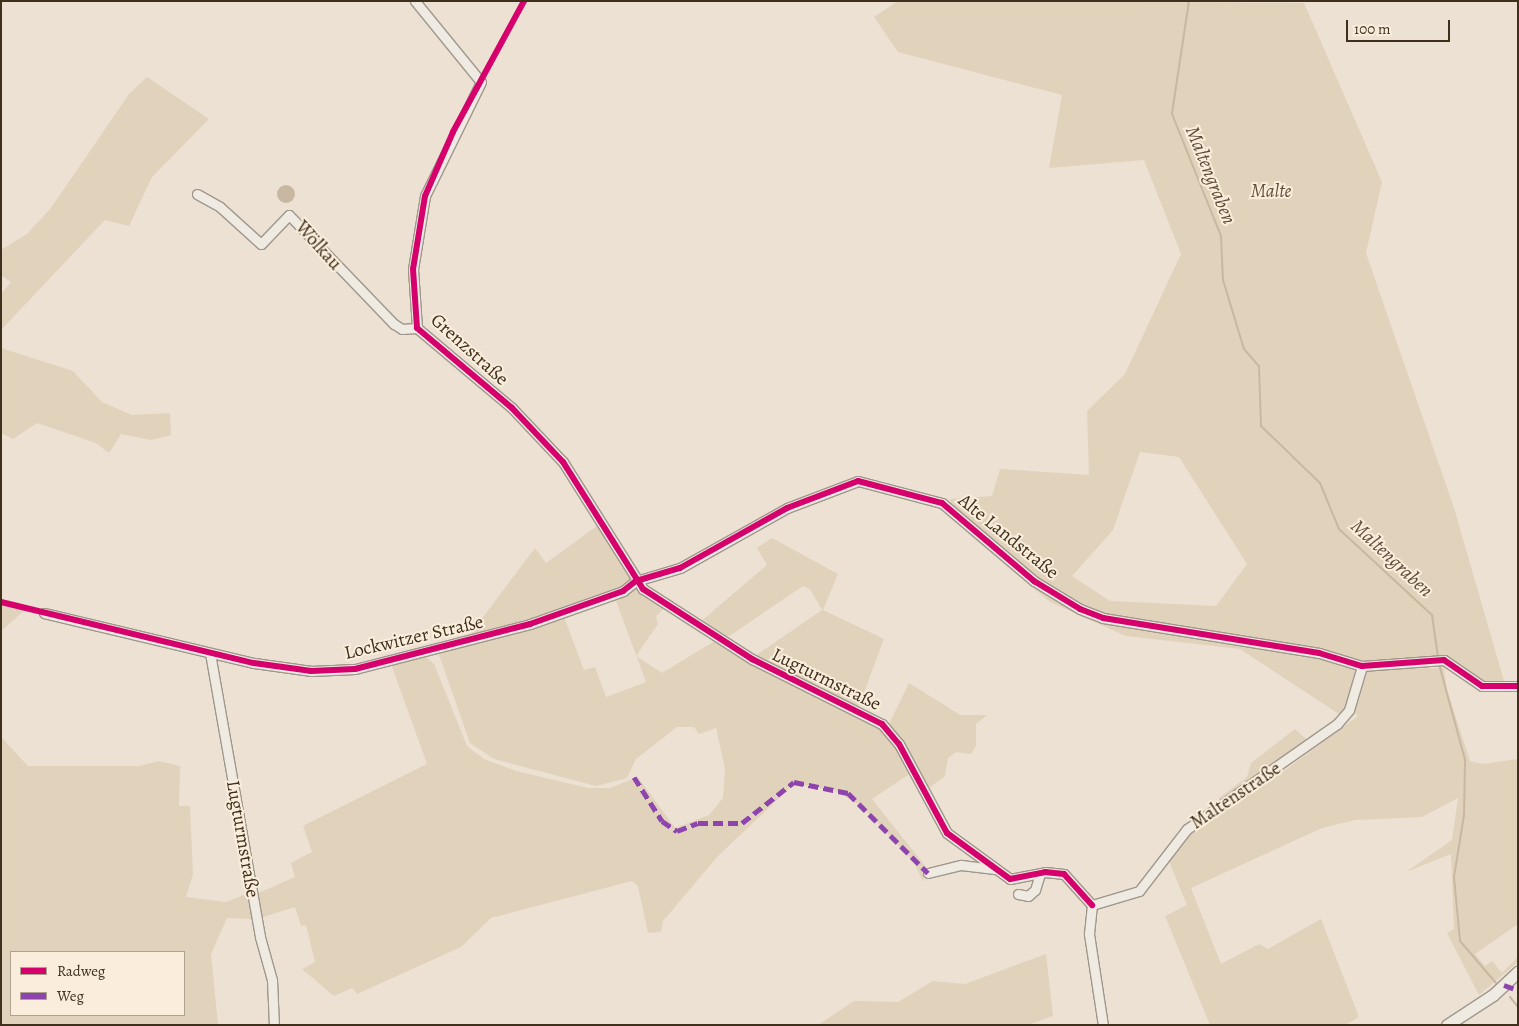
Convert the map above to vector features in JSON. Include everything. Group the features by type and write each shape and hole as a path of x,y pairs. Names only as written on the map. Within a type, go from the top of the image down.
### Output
{"main road":[{"path":"1447,1025 1493,995 1518,972"}],"street":[{"name":"Grenzstraße","path":"415,1 481,82 436,166 423,203 413,269 417,328 512,408 563,462 609,531 636,581"},
{"name":"Wölkau","path":"197,194 220,207 261,244 289,215 394,324 402,329 417,328"},
{"name":"Alte Landstraße","path":"636,581 680,568 786,508 858,480 869,481 942,502 1034,581 1086,612 1244,644 1319,653 1362,666 1438,661 1458,666 1482,686 1518,686"},
{"name":"Lockwitzer Straße","path":"44,613 210,653 311,671 355,669 530,624 623,592 636,581"},
{"name":"Lugturmstraße","path":"636,581 752,659 882,724 899,744 942,828 1010,879 1040,874"},
{"name":"Lugturmstraße","path":"210,653 260,937 272,980 274,1025"},
{"name":"Maltenstraße","path":"1092,905 1139,891 1187,828 1337,724 1349,710 1362,666"},
{"path":"928,873 961,865 995,868"},
{"path":"1018,894 1028,896 1035,890 1040,874 1064,874 1092,905 1089,934 1103,1025"}],"green space":[{"name":"Malte","path":"898,1 1304,3 1382,182 1366,253 1454,508 1504,681 1484,683 1445,658 1359,669 1342,716 1240,649 1126,636 1050,602 972,536 949,499 992,496 1000,469 1089,475 1087,411 1125,374 1181,254 1144,160 1049,168 1062,95 898,52 874,17","holes":["1140,452 1179,457 1247,564 1216,606 1110,601 1072,576 1113,530"]},
{"path":"147,77 209,119 152,177 129,226 105,220 1,330 1,294 11,282 1,275 1,250 27,234 51,208 129,94"},
{"path":"1,348 73,371 102,402 132,415 170,413 171,435 151,440 121,434 109,453 96,443 37,423 13,439 1,433"},
{"path":"601,523 630,579 622,589 529,622 468,637 535,548 546,563"},
{"path":"772,538 838,574 823,610 884,639 857,711 752,658 822,610 810,589 803,586 725,639 699,623 767,565 757,548"},
{"path":"637,586 666,606 656,616 658,624 636,656 615,598"},
{"path":"1,605 25,610 1,631"},
{"path":"564,617 584,670 595,667 606,697 646,682 637,656 662,673 718,639 887,731 911,773 872,799 926,867 923,882 914,862 862,807 839,792 795,783 718,856 663,921 661,932 648,933 638,886 632,881 491,918 461,947 357,994 352,988 334,996 302,969 315,962 306,925 301,926 295,907 260,918 254,895 295,877 291,863 312,852 303,826 427,764 391,664 425,656 434,664 467,746 484,759 516,771 588,788 610,788 638,777 675,828 709,815 723,798 725,769 716,728 699,734 694,727 677,727 636,759 627,778 596,786 494,759 470,743 439,655 442,649"},
{"path":"1444,668 1447,690 1470,761 1482,764 1518,759 1518,924 1475,954 1485,966 1492,961 1502,973 1518,957 1518,962 1479,995 1447,933 1454,929 1451,854 1406,872 1452,840 1458,798 1422,817 1355,820 1322,828 1191,888 1221,964 1259,944 1268,949 1321,919 1359,1017 1345,1025 1210,1025 1165,916 1187,905 1168,859 1189,831 1272,780 1358,716 1352,710 1366,669"},
{"path":"909,683 960,715 987,715 976,724 976,746 971,754 956,752 948,758 945,776 925,791 888,726"},
{"path":"1295,729 1307,740 1222,802 1219,798 1247,777 1251,763"},
{"path":"1,737 28,766 139,766 159,761 180,766 179,806 190,806 193,874 186,897 226,902 246,894 253,919 227,918 211,954 218,1025 1,1025"},
{"path":"1046,954 1053,1016 1028,1025 818,1025 854,1001 898,1002 933,981 965,984"}],"shaded area":[{"path":"286,185 294,190 295,194 290,202 286,203 278,198 277,194 282,186"}],"waterway":[{"name":"Maltengraben","path":"1189,1 1172,114 1221,236 1223,280 1244,349 1259,366 1261,426 1320,483 1339,529 1432,615 1438,657"},
{"name":"Maltengraben","path":"1439,664 1465,760 1464,815 1454,877 1460,941 1496,983"},
{"name":"Maltengraben","path":"1510,997 1518,1007"}],"marked path":[{"path":"634,777 662,821 677,831 698,823 742,823 794,782 848,793 928,873"},
{"path":"1504,985 1518,990"}],"cycle path":[{"path":"524,1 453,132 425,196 413,269 417,328 512,408 563,462 643,589 752,659 882,724 899,744 947,833 1010,879 1045,872 1064,874 1092,905"},
{"path":"1,602 254,663 311,671 355,669 530,624 623,591 636,581 680,568 787,508 858,481 942,503 1034,581 1080,609 1103,618 1319,653 1362,666 1444,660 1482,686 1518,686"}]}
